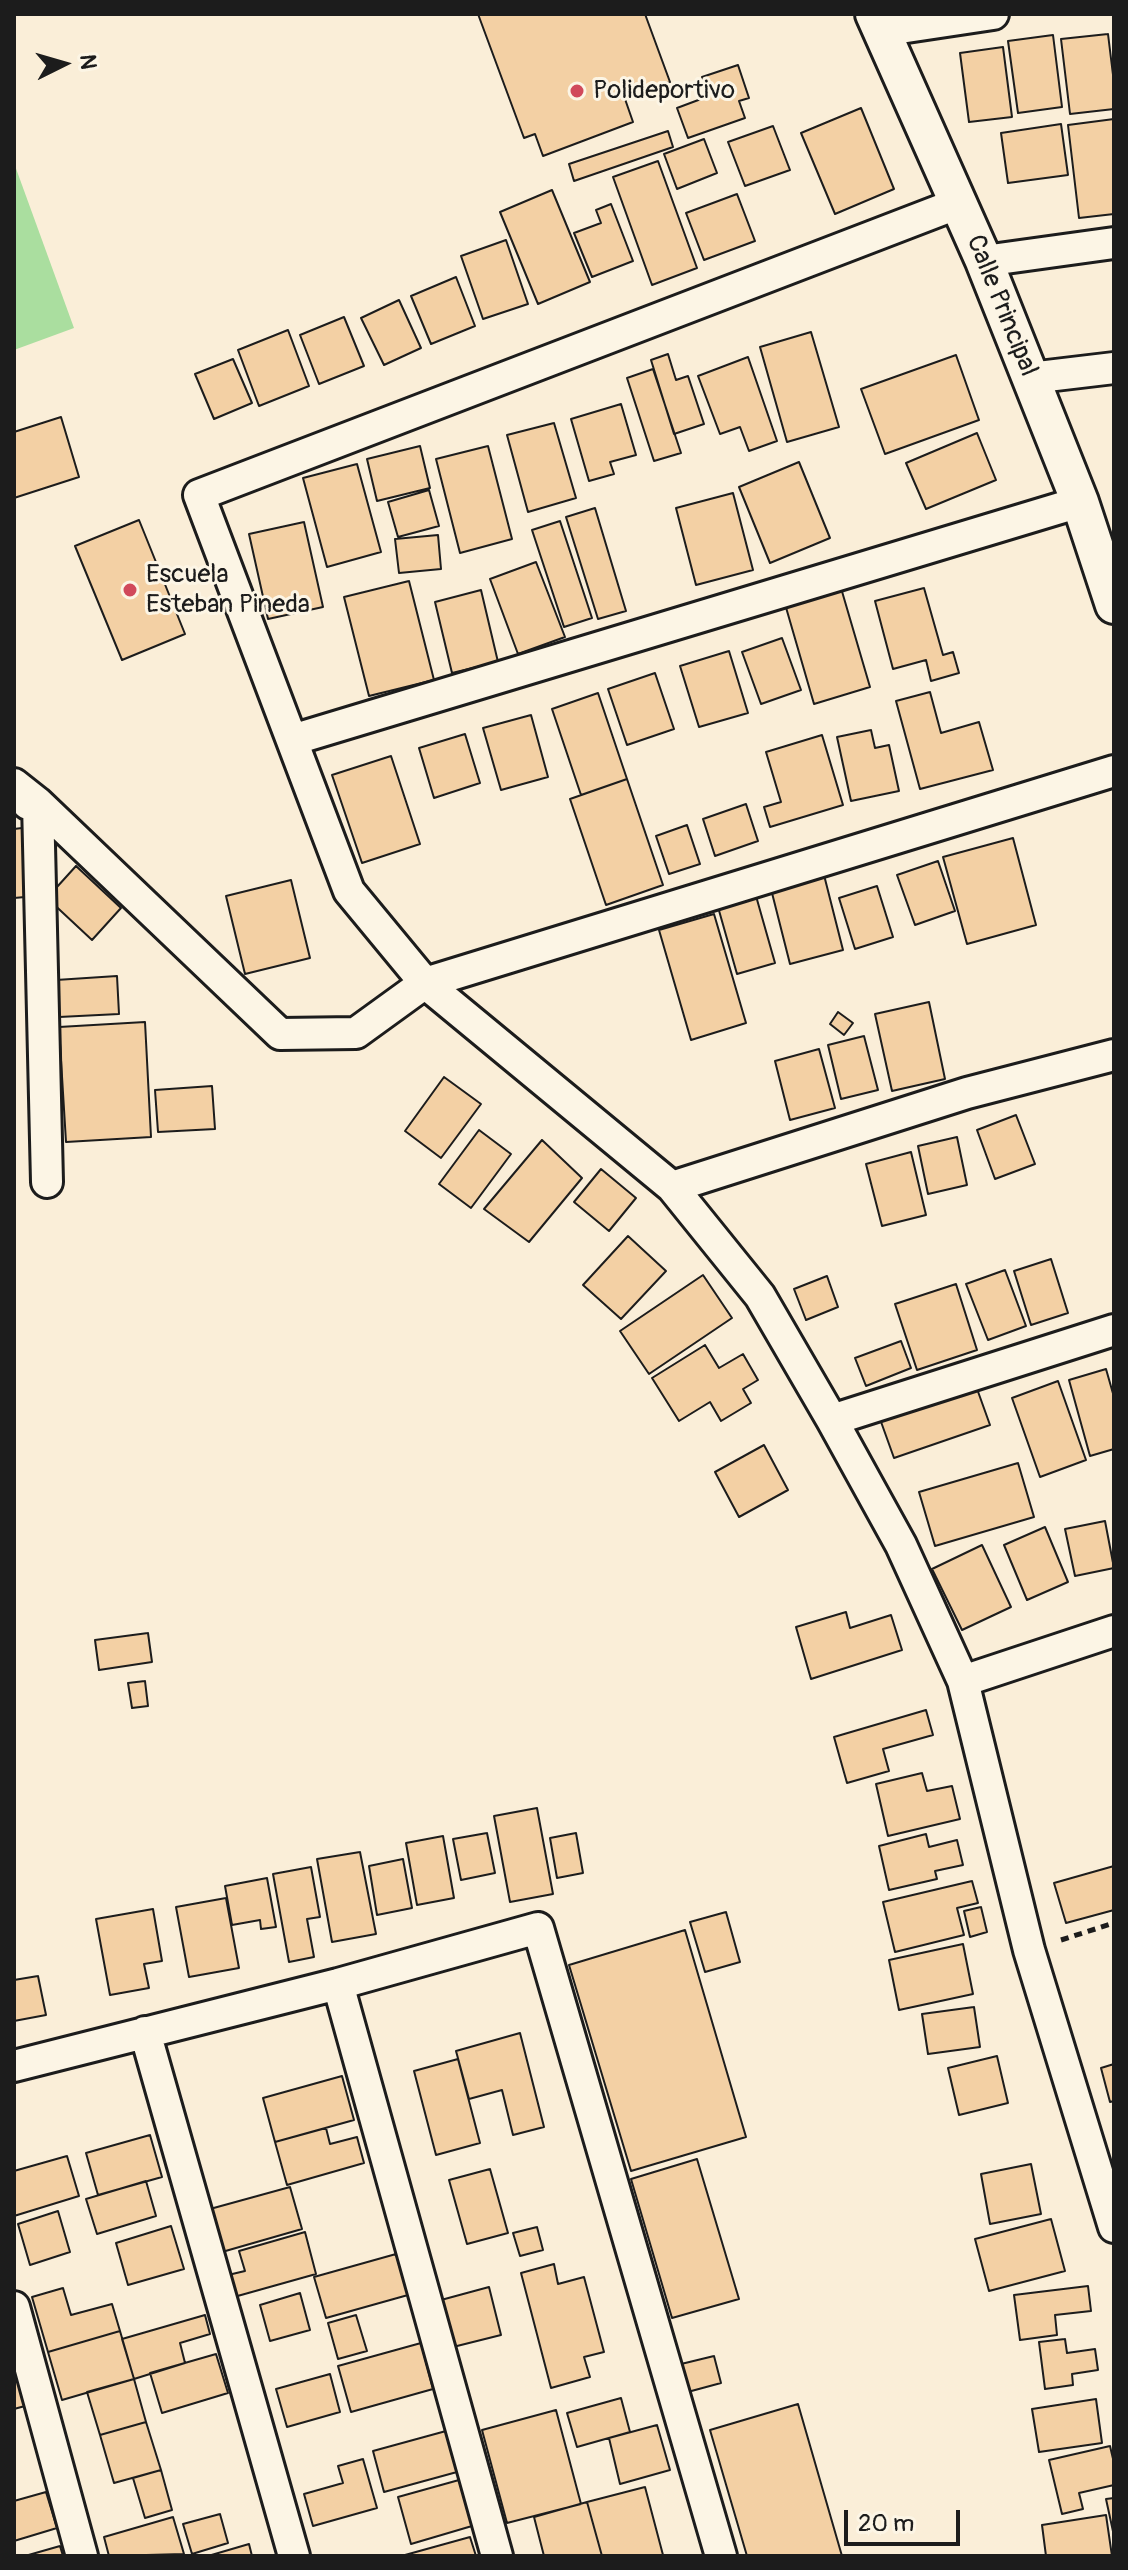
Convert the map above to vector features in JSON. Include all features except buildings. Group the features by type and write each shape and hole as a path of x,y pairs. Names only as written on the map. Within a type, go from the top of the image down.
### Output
{"street":[{"path":"877,22 993,14"},
{"name":"Calle Principal","path":"877,22 984,261 1080,502 1114,605"},
{"path":"959,203 199,495 349,891 425,983 672,1187 760,1296 901,1545 963,1681 1029,1950 1114,2227"},
{"path":"984,261 1114,243"},
{"path":"1030,378 1114,368"},
{"path":"292,740 1080,502"},
{"path":"14,784 26,804 280,1034 356,1033 425,983 1114,771"},
{"path":"26,804 47,1182"},
{"path":"672,1187 967,1093 1114,1055"},
{"path":"832,1420 1114,1330"},
{"path":"963,1681 1114,1631"},
{"path":"14,2066 338,1984 538,1928 721,2556"},
{"path":"338,1984 497,2556"},
{"path":"145,2032 294,2556"},
{"path":"14,2307 82,2556"}],"path":[{"path":"1029,1950 1114,1923"}],"green space":[{"path":"14,163 74,328 14,350"}],"place":[{"name":"Polideportivo","path":"577,91"},
{"name":"Escuela Esteban Pineda","path":"130,590"}]}
